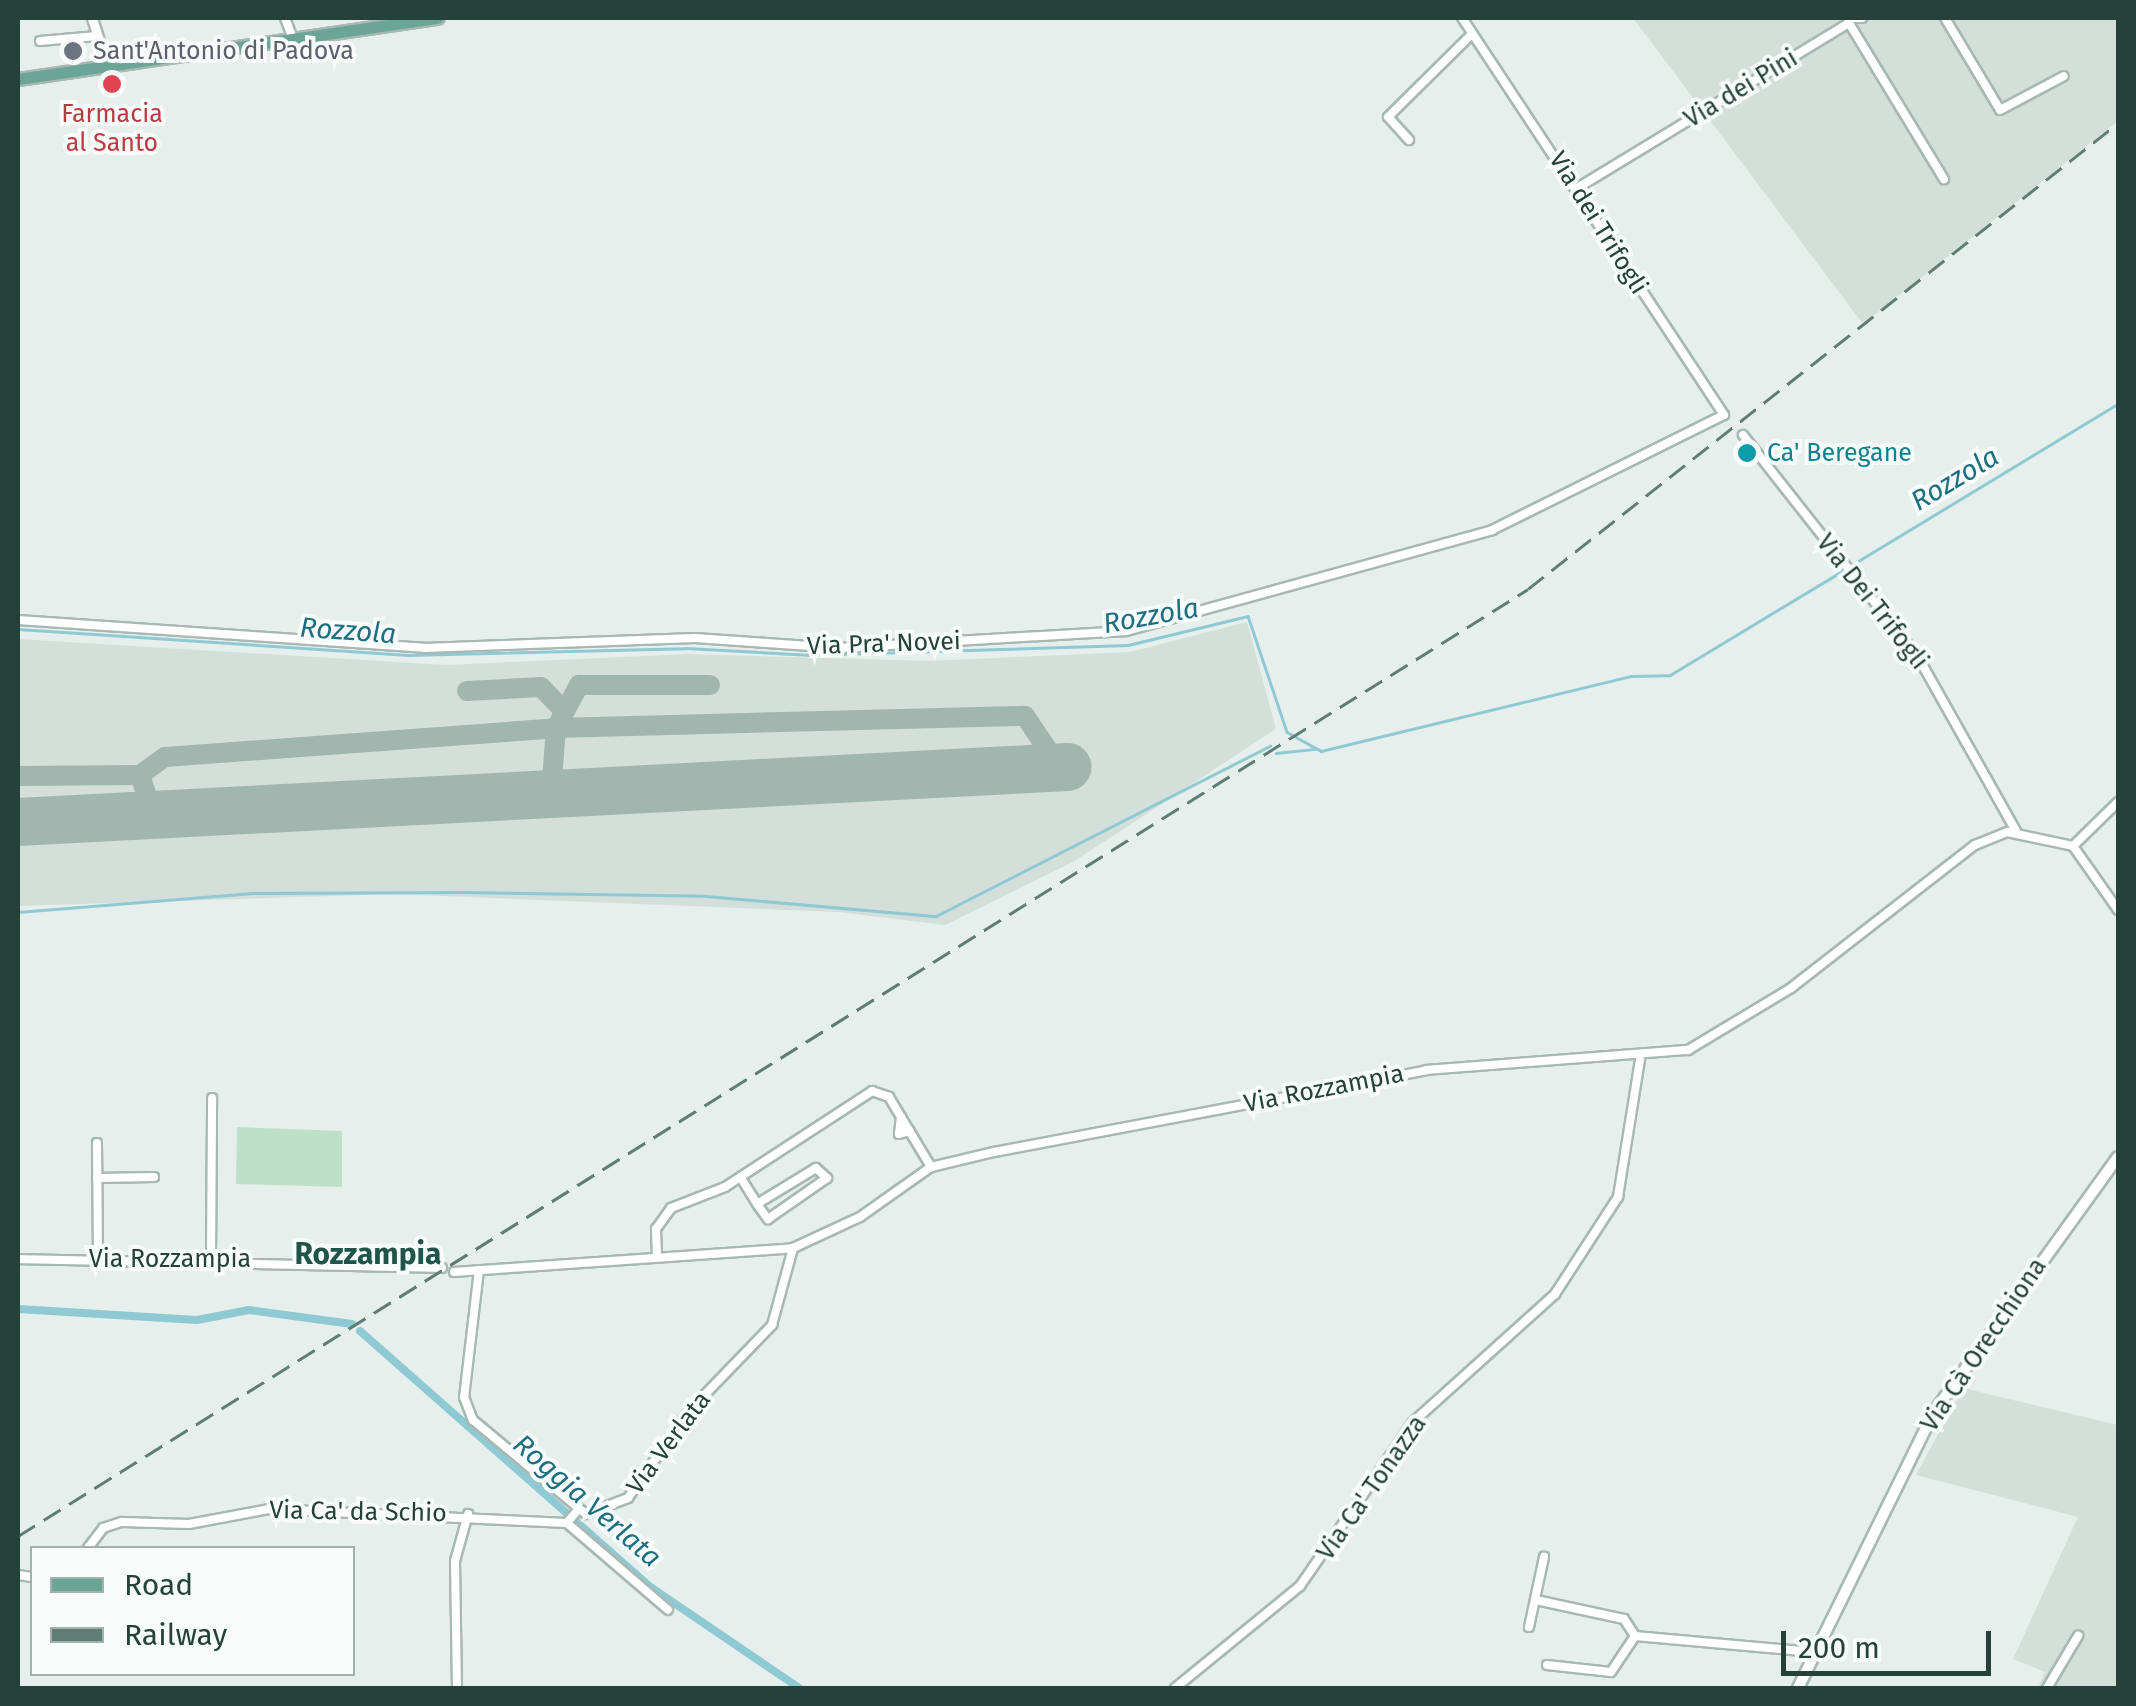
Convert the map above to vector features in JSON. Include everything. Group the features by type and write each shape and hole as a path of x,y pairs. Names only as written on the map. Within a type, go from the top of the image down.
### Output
{"main road":[{"path":"18,79 438,18"},
{"name":"Via Cà Orecchiona","path":"1798,1688 1934,1412 2118,1157"}],"street":[{"path":"92,18 107,66"},
{"path":"284,18 293,38"},
{"name":"Via dei Trifogli","path":"1462,18 1579,187 1722,407 1713,426"},
{"name":"Via dei Pini","path":"1579,187 1800,54 1848,20 1862,18"},
{"path":"1945,18 2000,110 2064,76"},
{"path":"1848,20 1944,179"},
{"path":"1409,140 1388,117 1472,34"},
{"path":"40,41 97,36"},
{"name":"Via Pra' Novei","path":"18,620 424,648 695,638 840,648 1126,632 1468,539 1713,426"},
{"name":"Via Dei Trifogli","path":"1744,435 1930,677 2016,830"},
{"path":"2073,846 2118,802"},
{"path":"2016,830 2073,846 2118,910"},
{"name":"Via Rozzampia","path":"454,1272 793,1248 860,1218 931,1167 1426,1070 1640,1060 1711,1038 1975,845 2016,830"},
{"name":"Via Ca' Tonazza","path":"1175,1688 1300,1586 1413,1422 1555,1294 1618,1197 1640,1060"},
{"path":"656,1258 661,1216 741,1178 872,1092 889,1096 931,1167"},
{"path":"211,1258 212,1098"},
{"path":"97,1142 98,1258"},
{"path":"741,1178 758,1204 768,1219 827,1178 816,1168 758,1204"},
{"path":"98,1178 154,1177"},
{"name":"Via Verlata","path":"571,1518 628,1498 689,1410 772,1325 793,1248"},
{"name":"Via Rozzampia","path":"18,1259 211,1258 442,1268"},
{"path":"479,1270 464,1397 495,1446 668,1610"},
{"name":"Via Ca' da Schio","path":"89,1546 102,1528 122,1522 188,1524 292,1508 571,1518"},
{"path":"457,1688 455,1561 468,1514"},
{"path":"1529,1627 1544,1558"},
{"path":"1536,1600 1624,1619 1635,1636"},
{"path":"1635,1636 1816,1652"},
{"path":"1547,1665 1611,1672 1635,1636"},
{"path":"2047,1688 2078,1636"}],"shaded area":[{"path":"1633,18 2118,18 2118,121 1863,324"},
{"path":"1247,622 1276,729 1073,862 945,925 838,912 393,894 18,906 18,639 447,665 688,654 929,661 1130,652"},
{"path":"1963,1388 2118,1425 2118,1688 2038,1688 2045,1672 2013,1659 2078,1517 1916,1475"}],"green space":[{"path":"237,1127 342,1131 342,1187 236,1184"}],"waterway":[{"name":"Rozzola","path":"1850,566 2118,404"},
{"name":"Rozzola","path":"18,629 408,655 686,648 811,655 1128,645 1248,616 1287,732 1321,751 1631,676 1670,675 1844,570"},
{"path":"18,912 252,893 464,892 706,896 936,916 1270,746"},
{"path":"1276,753 1315,749"},
{"name":"Roggia Verlata","path":"18,1309 197,1320 249,1310 352,1324"},
{"name":"Roggia Verlata","path":"360,1331 652,1588 799,1688"}],"taxiway":[{"path":"18,776 140,775 165,757 556,728 579,685 710,685"},
{"path":"467,691 541,687 560,707"},
{"path":"534,795 552,780 556,728 1025,716 1052,756 1047,768"},
{"path":"140,775 150,805 167,814"},
{"path":"552,780 572,793"}],"runway":[{"path":"18,822 1068,767"}],"railway":[{"path":"18,1536 1528,589 2118,123"}],"place":[{"name":"Sant'Antonio di Padova","path":"73,51"},
{"name":"Farmacia al Santo","path":"112,84"},
{"name":"Ca' Beregane","path":"1747,453"}],"district":[{"name":"Rozzampia","path":"368,1254"}]}
